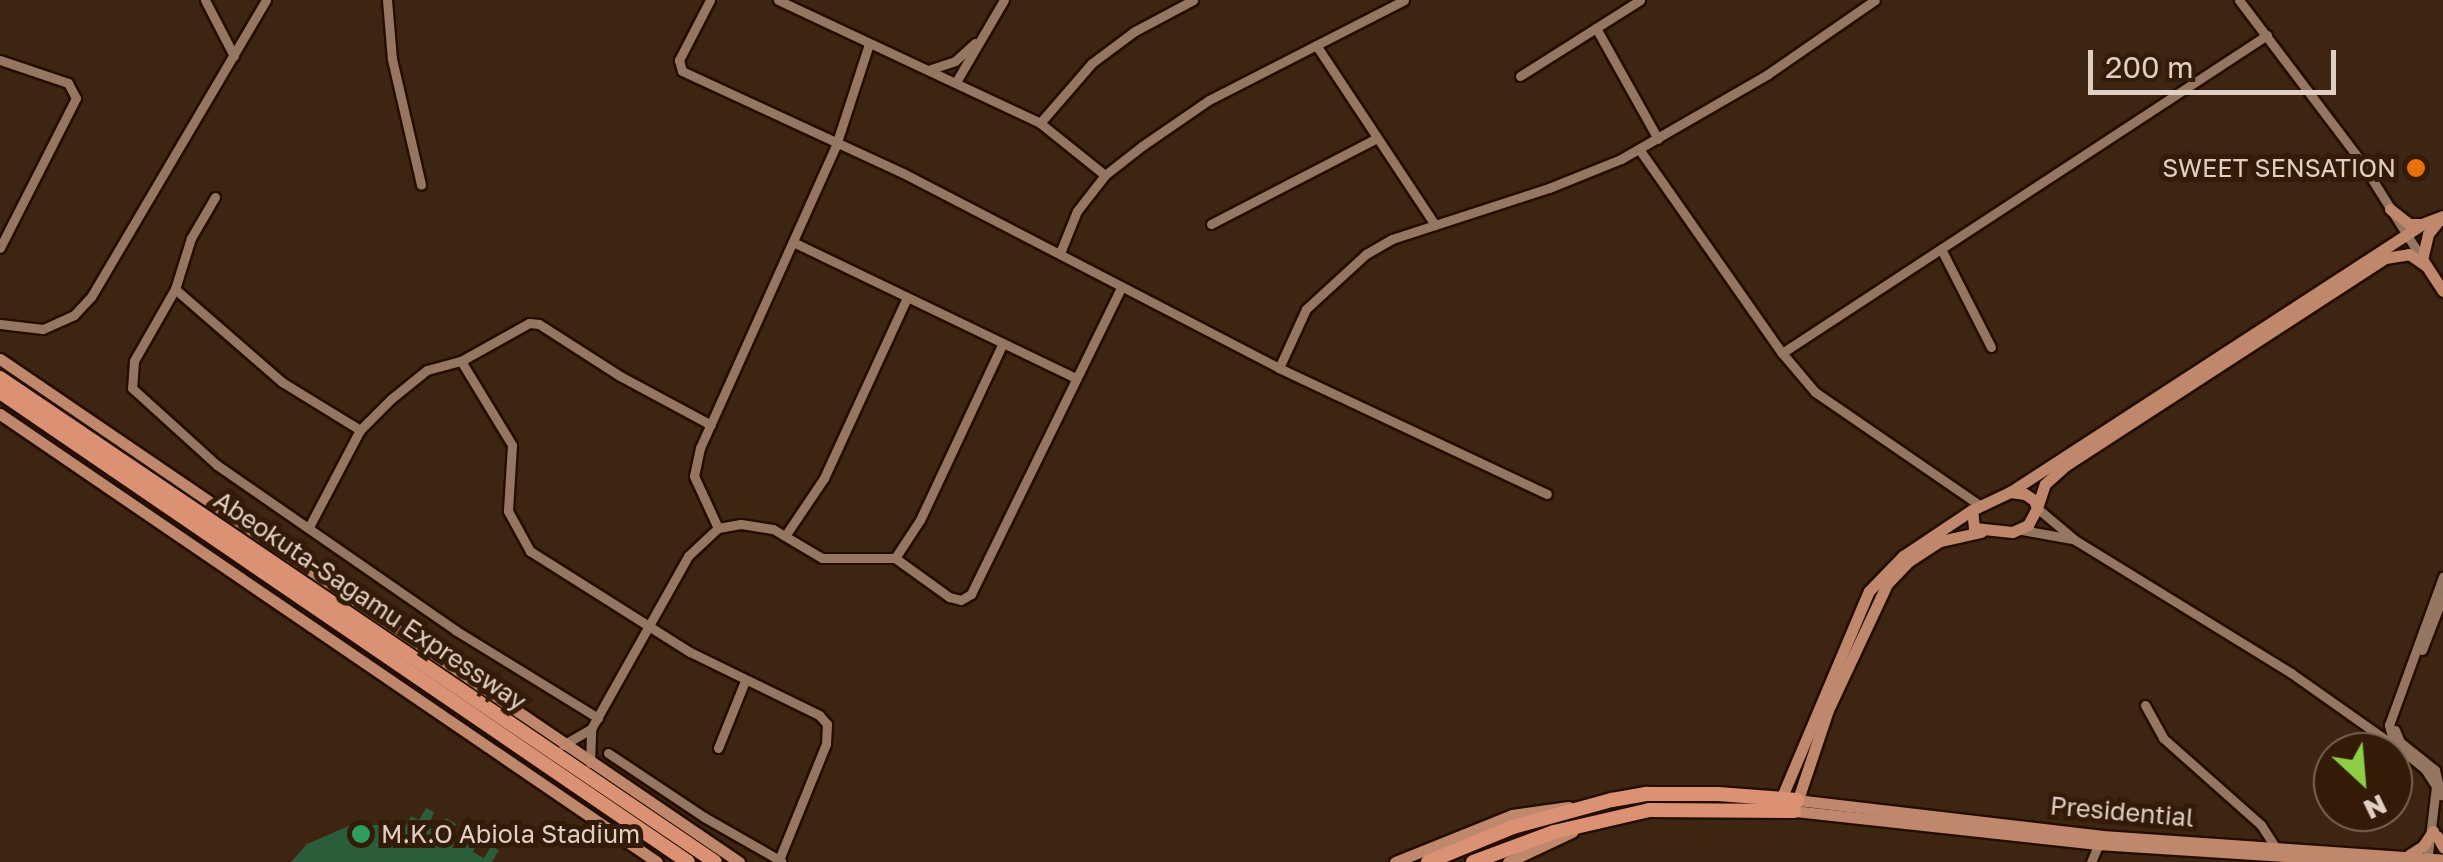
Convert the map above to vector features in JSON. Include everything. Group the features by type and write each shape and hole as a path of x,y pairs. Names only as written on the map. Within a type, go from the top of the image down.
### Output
{"highway":[{"name":"Abeokuta-Sagamu Expressway","path":"0,378 688,862"},
{"name":"Abeokuta-Sagamu Expressway","path":"0,392 715,862"},
{"path":"1428,862 1513,827 1592,804 1647,794 1796,805"},
{"path":"1474,862 1596,820 1649,810 1779,804"}],"main road":[{"path":"2390,209 2409,224 2422,224"},
{"path":"1779,804 1869,592 1900,558 1975,507 2010,492 2422,224 2443,216"},
{"path":"2424,262 2428,234 2443,216"},
{"path":"2381,862 2100,840 1796,805 1828,710 1887,584 1908,562 1940,541 1981,532 2022,530 2037,508 2045,484 2065,466 2385,258 2409,254 2424,262 2443,291"},
{"path":"0,359 656,862"},
{"path":"0,414 562,746 739,862"},
{"path":"2010,492 2025,494 2037,508"},
{"path":"1975,507 1970,523 1981,532"},
{"path":"1396,862 1512,814 1592,804"},
{"path":"1508,862 1596,820"},
{"path":"2407,856 2439,836"},
{"name":"Presidential","path":"2100,840 2274,845 2433,860"}],"street":[{"path":"205,0 234,56"},
{"path":"0,324 43,328 74,315 91,297 266,0"},
{"path":"387,0 392,58 421,184"},
{"path":"710,0 679,60 682,71 902,173 1279,368 1547,494"},
{"path":"778,0 1040,123 1105,175"},
{"path":"956,82 1004,0"},
{"path":"1040,123 1092,63 1135,32 1193,0"},
{"path":"1060,254 1077,211 1105,175 1209,100 1404,0"},
{"path":"1520,76 1640,0"},
{"path":"1279,368 1288,355 1299,318 1366,254 1392,239 1566,182 1639,149 1768,74 1874,0"},
{"path":"2240,0 2360,160 2424,262"},
{"path":"1596,28 1658,139"},
{"path":"931,69 955,61 988,31"},
{"path":"1782,353 2266,35"},
{"path":"718,528 694,476 711,425 836,145 869,44"},
{"path":"1316,45 1435,225"},
{"path":"0,60 68,83 76,98 0,248"},
{"path":"1212,224 1377,138"},
{"path":"1639,149 1782,353 1815,392 1975,507"},
{"path":"215,197 191,238 175,289 134,361 132,388 217,466 455,630 598,718"},
{"path":"793,242 906,300 1074,377"},
{"path":"1941,249 1991,347"},
{"path":"591,764 591,730 688,556 718,528 759,526 822,558 895,558 950,598 961,600 971,594 1074,377 1121,288"},
{"path":"175,289 282,382 360,430"},
{"path":"785,536 824,478 906,300"},
{"path":"309,527 360,430 408,383 427,370 460,361 514,329 539,324 620,376 711,425"},
{"path":"895,558 920,520 1002,346"},
{"path":"460,361 512,445 508,511 530,551 648,627 745,681 819,714 830,732 782,861 704,817 608,753"},
{"path":"2037,508 2075,540 2276,663 2374,732"},
{"path":"2022,530 2075,540"},
{"path":"2390,732 2393,710 2443,578"},
{"path":"2433,860 2442,797 2435,770 2400,742 2394,723 2443,596"},
{"path":"718,748 745,681"},
{"path":"2145,705 2163,738 2261,825 2274,845"},
{"path":"562,746 591,730"},
{"path":"2413,760 2436,786 2439,836"},
{"path":"2091,862 2100,840"}],"green space":[{"name":"M.K.O Abiola Stadium","path":"426,808 434,812 428,827 438,832 446,818 456,824 449,838 464,846 471,834 479,838 473,852 484,858 491,846 499,850 492,862 291,862 307,844 351,825 378,825 401,835 411,816 419,820"}],"place":[{"name":"SWEET SENSATION","path":"2416,168"},
{"name":"M.K.O Abiola Stadium","path":"361,834"}]}
